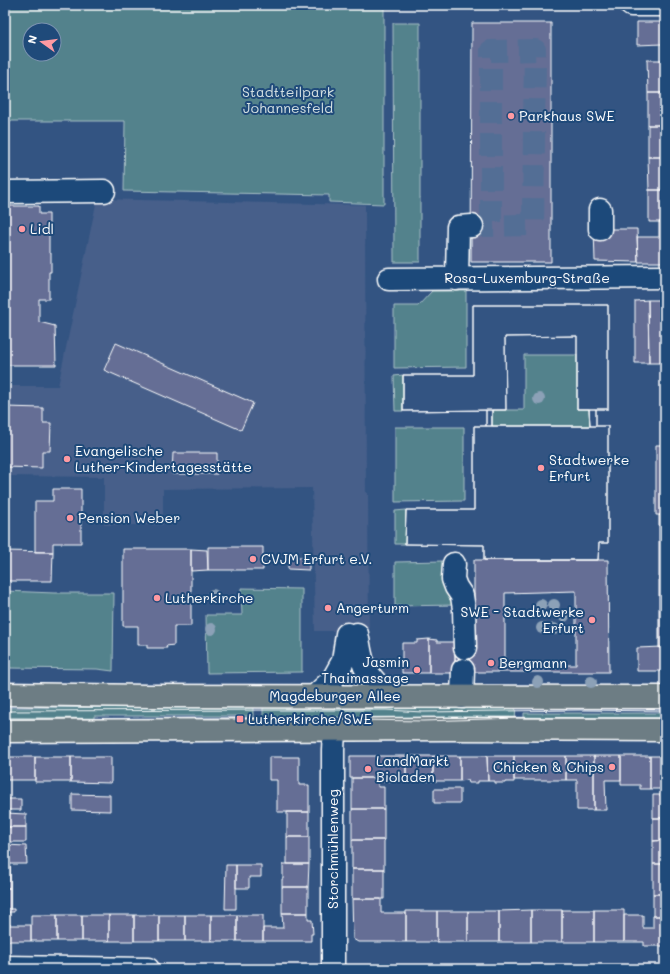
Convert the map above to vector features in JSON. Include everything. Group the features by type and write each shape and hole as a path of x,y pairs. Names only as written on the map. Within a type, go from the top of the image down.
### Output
{"main road":[{"name":"Magdeburger Allee","path":"5,694 149,696 665,697"},
{"path":"5,731 334,729 665,730"}],"street":[{"path":"631,5 665,5"},
{"path":"5,192 104,191"},
{"path":"457,279 458,227 472,226"},
{"name":"Rosa-Luxemburg-Straße","path":"390,279 457,279 600,270 665,277"},
{"path":"454,564 453,579 462,596 464,609 465,648"},
{"path":"315,696 333,679 343,661 352,634 363,663 371,677 390,696"},
{"path":"462,696 463,670"},
{"name":"Storchmühlenweg","path":"333,969 332,751 334,729"},
{"path":"5,967 148,969"}],"shaded area":[{"path":"97,199 365,205 366,493 368,493 369,631 315,631 312,488 163,489 163,525 104,525 104,477 5,476 5,386 58,386"}],"green space":[{"name":"Stadtteilpark Johannesfeld","path":"5,5 381,5 384,8 384,204 329,202 329,195 124,191 125,121 5,121"},
{"path":"393,23 420,23 420,262 394,262"},
{"path":"432,291 466,291 466,367 394,368 394,306 418,306"},
{"path":"524,355 577,355 577,409 589,409 590,426 492,426 492,410 524,410"},
{"path":"403,375 403,411 395,411 394,376"},
{"path":"395,427 464,427 464,501 395,502"},
{"path":"406,510 405,544 395,544 395,511"},
{"path":"443,561 443,572 457,605 395,606 395,562"},
{"path":"241,588 302,589 302,672 207,673 206,615 242,615"},
{"path":"5,591 114,593 113,671 97,669 5,667"},
{"path":"263,702 516,702 515,724 263,727"},
{"path":"163,705 253,705 253,716 94,716 94,721 5,721 5,708 162,707"},
{"path":"524,713 665,713 665,721 524,721"}],"building":[{"path":"637,22 665,22 665,60 662,60 662,44 637,45"},
{"name":"Parkhaus SWE","path":"472,23 551,23 551,262 471,262"},
{"path":"647,60 665,60 665,93 648,93"},
{"path":"648,93 665,93 665,125 648,125"},
{"path":"648,125 665,125 665,157 648,157"},
{"path":"648,157 665,157 665,190 649,190"},
{"path":"649,190 665,190 665,222 649,222"},
{"path":"5,206 39,206 39,214 49,214 49,253 51,253 51,272 49,272 49,299 39,299 39,322 55,326 56,365 5,365"},
{"path":"659,222 665,222 665,262 638,262 637,237 659,237"},
{"path":"594,229 637,229 638,262 595,261"},
{"path":"648,300 665,300 665,363 649,363"},
{"path":"648,300 649,363 635,363 635,301"},
{"name":"Stadtwerke Erfurt","path":"473,305 608,305 608,409 596,409 596,426 608,426 608,543 599,543 598,560 484,560 484,545 405,544 406,510 474,510 474,426 486,426 486,410 403,411 403,375 473,375","holes":["577,336 577,409 589,409 590,426 492,426 492,410 506,410 505,337"]},
{"path":"473,305 608,305 608,409 577,409 577,336 505,337 506,410 403,411 403,375 473,375"},
{"path":"116,343 253,403 241,430 104,370"},
{"path":"5,407 43,408 43,423 51,423 50,451 42,451 42,468 5,467"},
{"path":"589,409 596,409 596,426 590,426"},
{"path":"486,410 492,410 492,426 486,426"},
{"name":"Stadtwerke Erfurt","path":"474,426 608,426 608,543 599,543 598,560 484,560 484,545 405,544 406,510 474,510"},
{"path":"656,445 665,445 665,515 656,515"},
{"path":"173,453 217,453 217,474 172,474"},
{"path":"53,489 81,489 81,543 53,543 53,552 35,552 35,501 53,501"},
{"path":"659,515 665,515 665,647 659,648"},
{"path":"208,547 263,547 263,570 208,570"},
{"name":"Lutherkirche","path":"123,549 191,549 191,626 174,626 174,645 166,646 167,648 147,648 147,645 138,645 138,626 123,626"},
{"path":"191,549 207,550 208,570 191,571"},
{"path":"5,551 53,552 52,581 5,581"},
{"path":"288,557 309,557 309,570 288,569"},
{"name":"SWE - Stadtwerke Erfurt","path":"474,560 608,560 609,672 474,672 455,670 455,648 474,648","holes":["576,591 576,665 505,665 505,593"]},
{"path":"429,639 437,640 437,642 455,642 455,673 429,673"},
{"path":"429,639 429,673 402,673 402,643 417,643 417,640"},
{"path":"662,647 663,671 637,671 637,648"},
{"path":"350,756 406,756 406,781 378,781 378,778 350,778"},
{"path":"406,756 433,756 433,781 406,781"},
{"path":"433,756 460,756 460,781 433,781"},
{"path":"460,756 487,756 488,781 469,783 468,780 460,781"},
{"path":"487,756 514,756 514,782 495,783 495,781 488,781"},
{"path":"514,756 566,756 566,780 514,780"},
{"path":"566,756 594,756 594,810 577,810 577,780 566,780"},
{"path":"594,756 621,756 621,780 605,780 606,810 594,810"},
{"path":"621,756 650,756 650,789 640,789 640,785 621,785"},
{"path":"650,756 665,756 665,785 662,785 662,789 650,789"},
{"path":"5,757 7,757 7,780 5,780"},
{"path":"7,757 35,757 35,780 7,780"},
{"path":"35,757 71,757 71,782 35,782"},
{"path":"71,757 111,757 111,783 71,782"},
{"path":"269,757 299,757 299,785 309,785 309,812 277,812 277,780 269,780"},
{"path":"352,778 378,778 378,787 384,787 384,809 352,809"},
{"path":"434,789 460,789 460,803 434,803"},
{"path":"72,794 110,795 110,811 72,810"},
{"path":"653,795 665,795 665,818 653,818"},
{"path":"5,799 21,799 21,810 5,810"},
{"path":"352,809 384,809 384,840 352,840"},
{"path":"287,812 309,812 309,837 287,837"},
{"path":"5,813 26,814 26,827 5,827"},
{"path":"653,818 665,818 665,840 653,841"},
{"path":"5,827 26,827 26,842 5,842"},
{"path":"287,837 309,837 309,864 287,864"},
{"path":"352,840 384,840 384,869 352,869"},
{"path":"665,840 665,864 653,864 653,841"},
{"path":"5,845 26,846 27,864 5,864"},
{"path":"5,864 10,864 10,888 5,888"},
{"path":"283,864 309,864 308,887 282,887"},
{"path":"653,864 665,864 665,894 653,894"},
{"path":"226,865 236,865 236,909 225,909"},
{"path":"236,865 261,865 261,877 249,877 249,888 236,888"},
{"path":"352,869 384,869 384,899 352,899"},
{"path":"282,887 308,887 308,913 282,913"},
{"path":"5,888 10,888 10,909 14,909 14,912 5,912"},
{"path":"653,894 665,894 665,916 653,916"},
{"path":"352,899 381,899 381,913 406,913 406,942 358,942 353,939"},
{"path":"531,910 562,910 562,942 531,942"},
{"path":"531,910 531,942 499,942 499,911"},
{"path":"562,910 594,910 594,942 562,942"},
{"path":"594,910 624,910 624,942 594,942"},
{"path":"406,911 437,911 437,942 406,942"},
{"path":"437,911 468,911 468,942 437,942"},
{"path":"468,911 499,911 499,942 468,942"},
{"path":"5,912 9,912 9,925 31,925 31,941 5,941"},
{"path":"282,913 308,913 308,920 312,920 313,934 311,934 311,941 263,941 263,928 283,928"},
{"path":"31,915 57,915 57,941 31,941"},
{"path":"57,915 82,915 82,941 57,941"},
{"path":"82,915 109,915 109,941 82,941"},
{"path":"109,915 134,915 134,941 109,941"},
{"path":"134,915 159,915 159,941 134,941"},
{"path":"159,915 185,915 185,941 159,941"},
{"path":"185,915 211,915 211,941 185,941"},
{"path":"211,915 237,915 237,941 211,941"},
{"path":"237,915 263,915 263,941 237,941"},
{"path":"624,915 643,915 643,928 653,928 653,916 665,916 665,946 644,946 644,942 624,942"}],"tunnel":[{"path":"472,226 533,225 535,50 491,51 491,225"}],"tram line":[{"path":"5,711 665,711"},
{"path":"5,718 423,721 519,718 665,718"}],"place":[{"name":"Parkhaus SWE","path":"511,116"},
{"name":"Lidl","path":"22,229"},
{"name":"Evangelische Luther-Kindertagesstätte","path":"67,459"},
{"name":"Stadtwerke Erfurt","path":"541,468"},
{"name":"Pension Weber","path":"70,518"},
{"name":"CVJM Erfurt e.V.","path":"253,559"},
{"name":"Lutherkirche","path":"157,598"},
{"name":"Angerturm","path":"328,608"},
{"name":"SWE - Stadtwerke Erfurt","path":"592,620"},
{"name":"Bergmann","path":"491,663"},
{"name":"Jasmin Thaimassage","path":"417,670"},
{"name":"Lutherkirche/SWE","path":"240,719"},
{"name":"Chicken & Chips","path":"612,767"},
{"name":"LandMarkt Bioladen","path":"368,769"}]}
